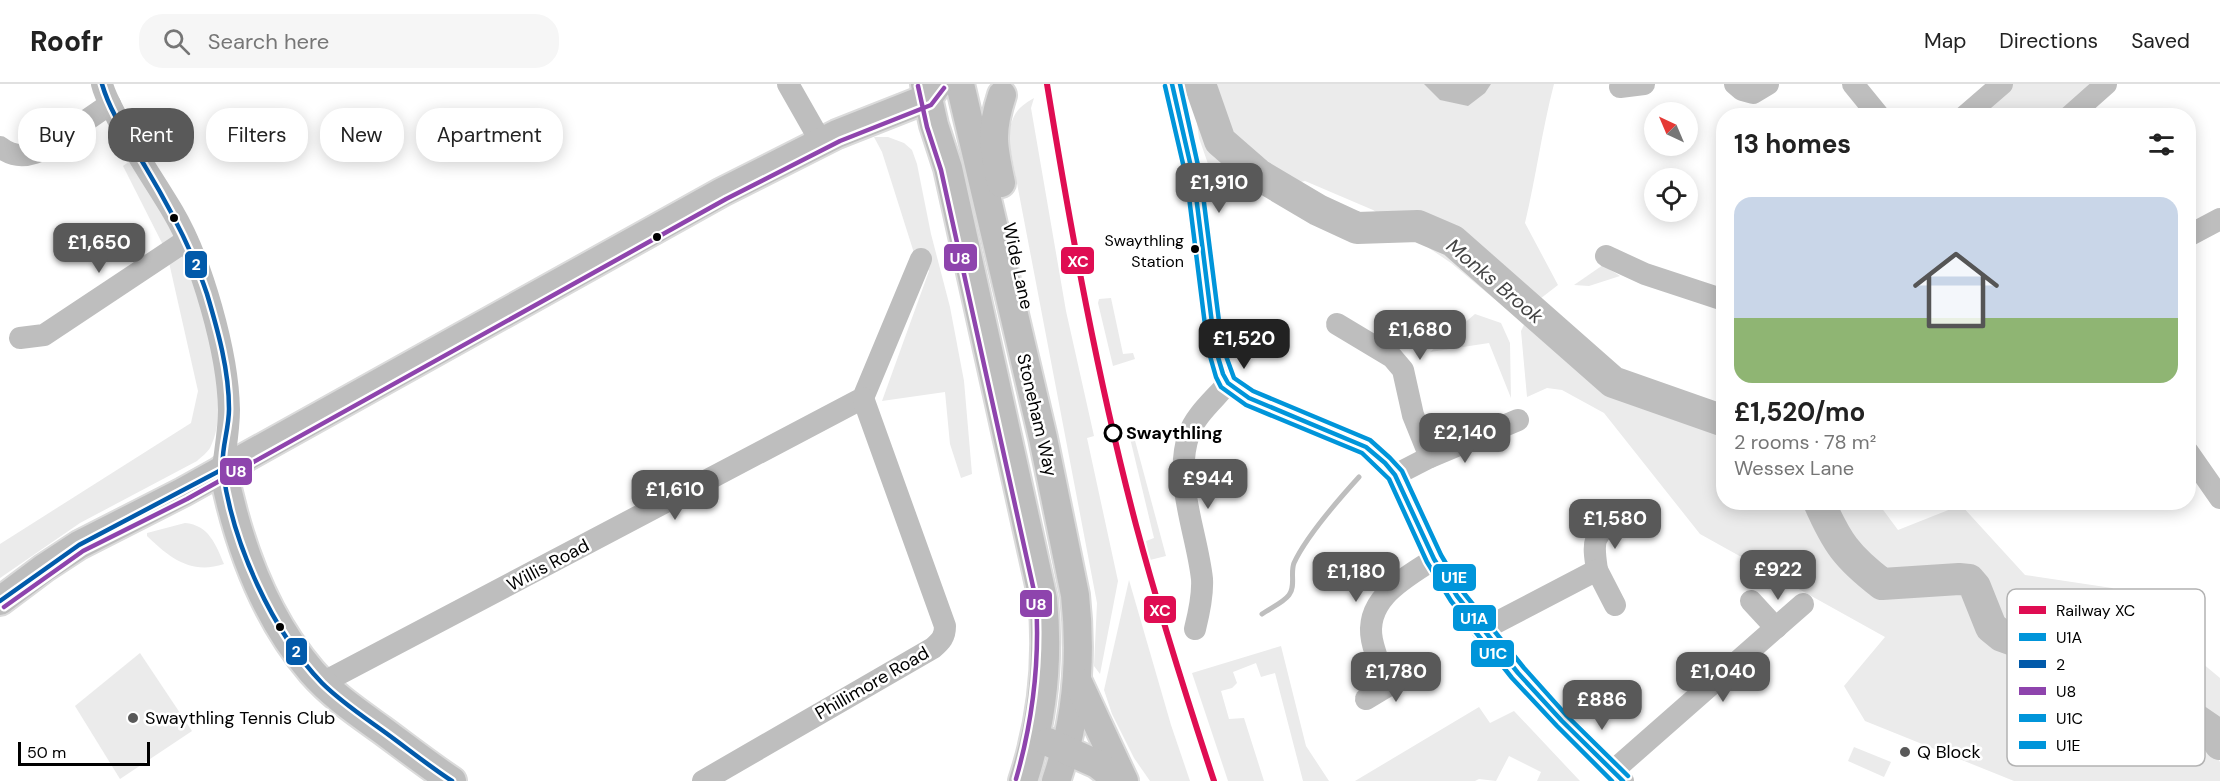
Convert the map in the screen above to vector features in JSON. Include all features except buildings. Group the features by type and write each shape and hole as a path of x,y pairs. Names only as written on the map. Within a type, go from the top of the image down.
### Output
{"main road":[{"name":"Stoneham Way","path":"960,84 1043,438 1075,595 1078,617 1078,682 1065,749 1056,781"},
{"path":"0,602 44,568 79,545 183,492 713,198 820,142 930,89"},
{"name":"Stoneham Way","path":"930,89 1043,599 1044,656 1036,738 1023,781"},
{"name":"Wide Lane","path":"948,168 953,149 969,119 1008,89"},
{"name":"Wide Lane","path":"1008,89 995,118 993,133 996,158 1042,385 1043,438"},
{"path":"223,470 230,507 254,574 294,648 322,683 450,781"},
{"path":"1078,682 1121,781"},
{"path":"1036,738 1097,764 1121,781"}],"street":[{"path":"788,84 820,142"},
{"path":"1172,84 1194,180 1215,347 1228,383 1249,398 1366,447 1385,463 1395,475 1434,559 1456,596 1518,673 1562,721 1618,776 1803,604"},
{"path":"1620,87 1644,84"},
{"path":"1735,84 1742,90 1753,93 1768,84"},
{"path":"1852,84 1872,108"},
{"path":"1974,108 2002,84"},
{"path":"2079,108 2106,84"},
{"path":"0,147 13,155 34,154 46,149 106,94 187,240 212,310 228,394 229,421 223,470"},
{"path":"20,338 44,335 187,240"},
{"path":"1606,256 1630,257 1645,274 1716,297"},
{"path":"863,398 921,259"},
{"path":"1336,324 1383,341 1403,370 1413,415 1430,457"},
{"path":"1195,629 1200,612 1202,580 1187,510 1184,459 1189,432 1228,383"},
{"name":"Willis Road","path":"322,683 863,398"},
{"name":"Phillimore Road","path":"703,781 933,648 945,634 945,626 938,605 863,398"},
{"path":"1395,475 1430,457 1491,442 1518,420"},
{"path":"2196,464 2220,498"},
{"path":"1615,605 1597,570 1594,546 1597,535 1605,527 1619,521"},
{"path":"1386,686 1372,639 1371,623 1376,607 1398,584 1434,559"},
{"path":"1482,630 1597,570"},
{"path":"1751,601 1776,628"},
{"path":"1366,699 1406,675"}],"shaded area":[{"path":"1192,84 1554,84 1525,223 1558,285 1518,316 1510,312 1451,263 1373,210 1305,181 1264,190 1224,182 1215,184 1199,138"},
{"path":"1424,84 1491,84 1485,93 1468,106 1440,100"},
{"path":"2011,84 2096,84 2068,108 1983,108"},
{"path":"1034,98 1031,108 1066,311 1094,436 1087,438 1118,581 1100,674 1094,666 1097,603 1008,136 1016,113"},
{"path":"874,137 888,137 904,143 912,150 917,164 931,234 950,307 964,381 972,474 961,478 950,444 945,392 882,401 929,271 914,253 882,152"},
{"path":"128,162 136,162 177,236 163,245 123,166"},
{"path":"185,247 206,320 217,377 219,404 217,428 210,448 197,461 80,523 0,578 0,544 191,423 198,391 168,258"},
{"path":"1603,265 1620,276 1589,286 1574,285"},
{"path":"1111,298 1123,354 1133,353 1135,359 1113,366 1098,303 1099,299"},
{"path":"1475,314 1501,323 1510,343 1511,398 1489,343 1430,352"},
{"path":"1525,323 1547,343 1573,360 1605,389 1716,431 1716,510 1813,510 1829,539 1846,562 1880,589 1931,590 1964,586 1969,590 1985,637 1996,645 2007,649 2007,766 2205,766 2205,736 2220,762 2220,781 2014,781 1865,721 1844,686 1885,637 1700,534 1604,413 1562,390 1547,388 1527,397 1521,331"},
{"path":"1133,433 1166,556 1150,560 1146,541 1154,538 1129,434"},
{"path":"1832,510 1883,510 1898,530 1948,510 1966,510 2025,575 2113,589 2007,589 2007,630 1992,611 1981,585 1969,572 1953,571 1923,575 1895,573 1882,567 1860,549"},
{"path":"185,523 206,532 224,564 212,567 191,566 164,551 147,536 147,533"},
{"path":"1129,580 1171,725 1190,781 1150,781 1134,758 1112,714 1104,690"},
{"path":"1281,646 1306,746 1329,781 1303,781 1275,673 1261,677 1256,663 1233,672 1237,683 1232,688 1221,691 1229,719 1244,718 1264,781 1228,781 1192,673"},
{"name":"Swaythling Tennis Club","path":"140,653 192,731 120,779 75,706"},
{"path":"2205,666 2220,678 2220,725 2205,713"},
{"path":"1479,707 1490,723 1514,711 1580,781 1537,781 1541,772 1509,756 1496,781 1479,779 1475,781 1355,781"},
{"path":"1854,747 1891,762 1884,777 1848,761"}],"waterway":[{"name":"Monks Brook","path":"1200,84 1220,141 1259,175 1318,210 1357,228 1418,226 1453,241 1613,382 1716,418"},
{"path":"1503,301 1510,291"},
{"path":"1262,614 1289,595 1292,588 1293,567 1299,553 1324,518 1359,477"},
{"name":"Monks Brook","path":"1823,510 1838,539 1851,557 1882,584 1969,580 1975,587 1991,627 2007,638"},
{"name":"Monks Brook","path":"2205,726 2211,730 2220,744"}],"rail line":[{"name":"XC","path":"1047,84 1086,306 1109,416 1163,621 1214,781"}],"transit line":[{"name":"2","path":"102,84 116,117 180,229 207,294 222,351 229,394 229,417 223,456 223,472 228,500 246,557 271,612 304,662 322,683 337,697 452,781"},
{"name":"U1A","path":"1172,84 1194,180 1215,347 1228,383 1249,398 1366,447 1385,463 1395,475 1434,559 1457,596 1518,673 1562,721 1623,781"},
{"name":"U1E","path":"1180,84 1201,179 1222,345 1234,378 1253,391 1370,440 1390,458 1402,471 1441,555 1463,592 1524,668 1567,716 1628,776"},
{"name":"U8","path":"918,86 927,127 941,170 1036,600 1037,646 1034,691 1027,735 1016,779"},
{"name":"U1C","path":"1165,86 1187,181 1208,349 1221,387 1246,405 1362,453 1389,479 1427,562 1451,601 1512,678 1612,781"},
{"name":"U8","path":"4,607 83,551 187,499 726,199 840,141 931,105 944,88"},
{"name":"2","path":"0,601 79,545 223,469"}],"place":[{"name":"Swaythling Station","path":"1195,249"},
{"name":"Swaythling","path":"1113,433"},
{"name":"Swaythling Tennis Club","path":"133,718"},
{"name":"Q Block","path":"1905,752"}]}
